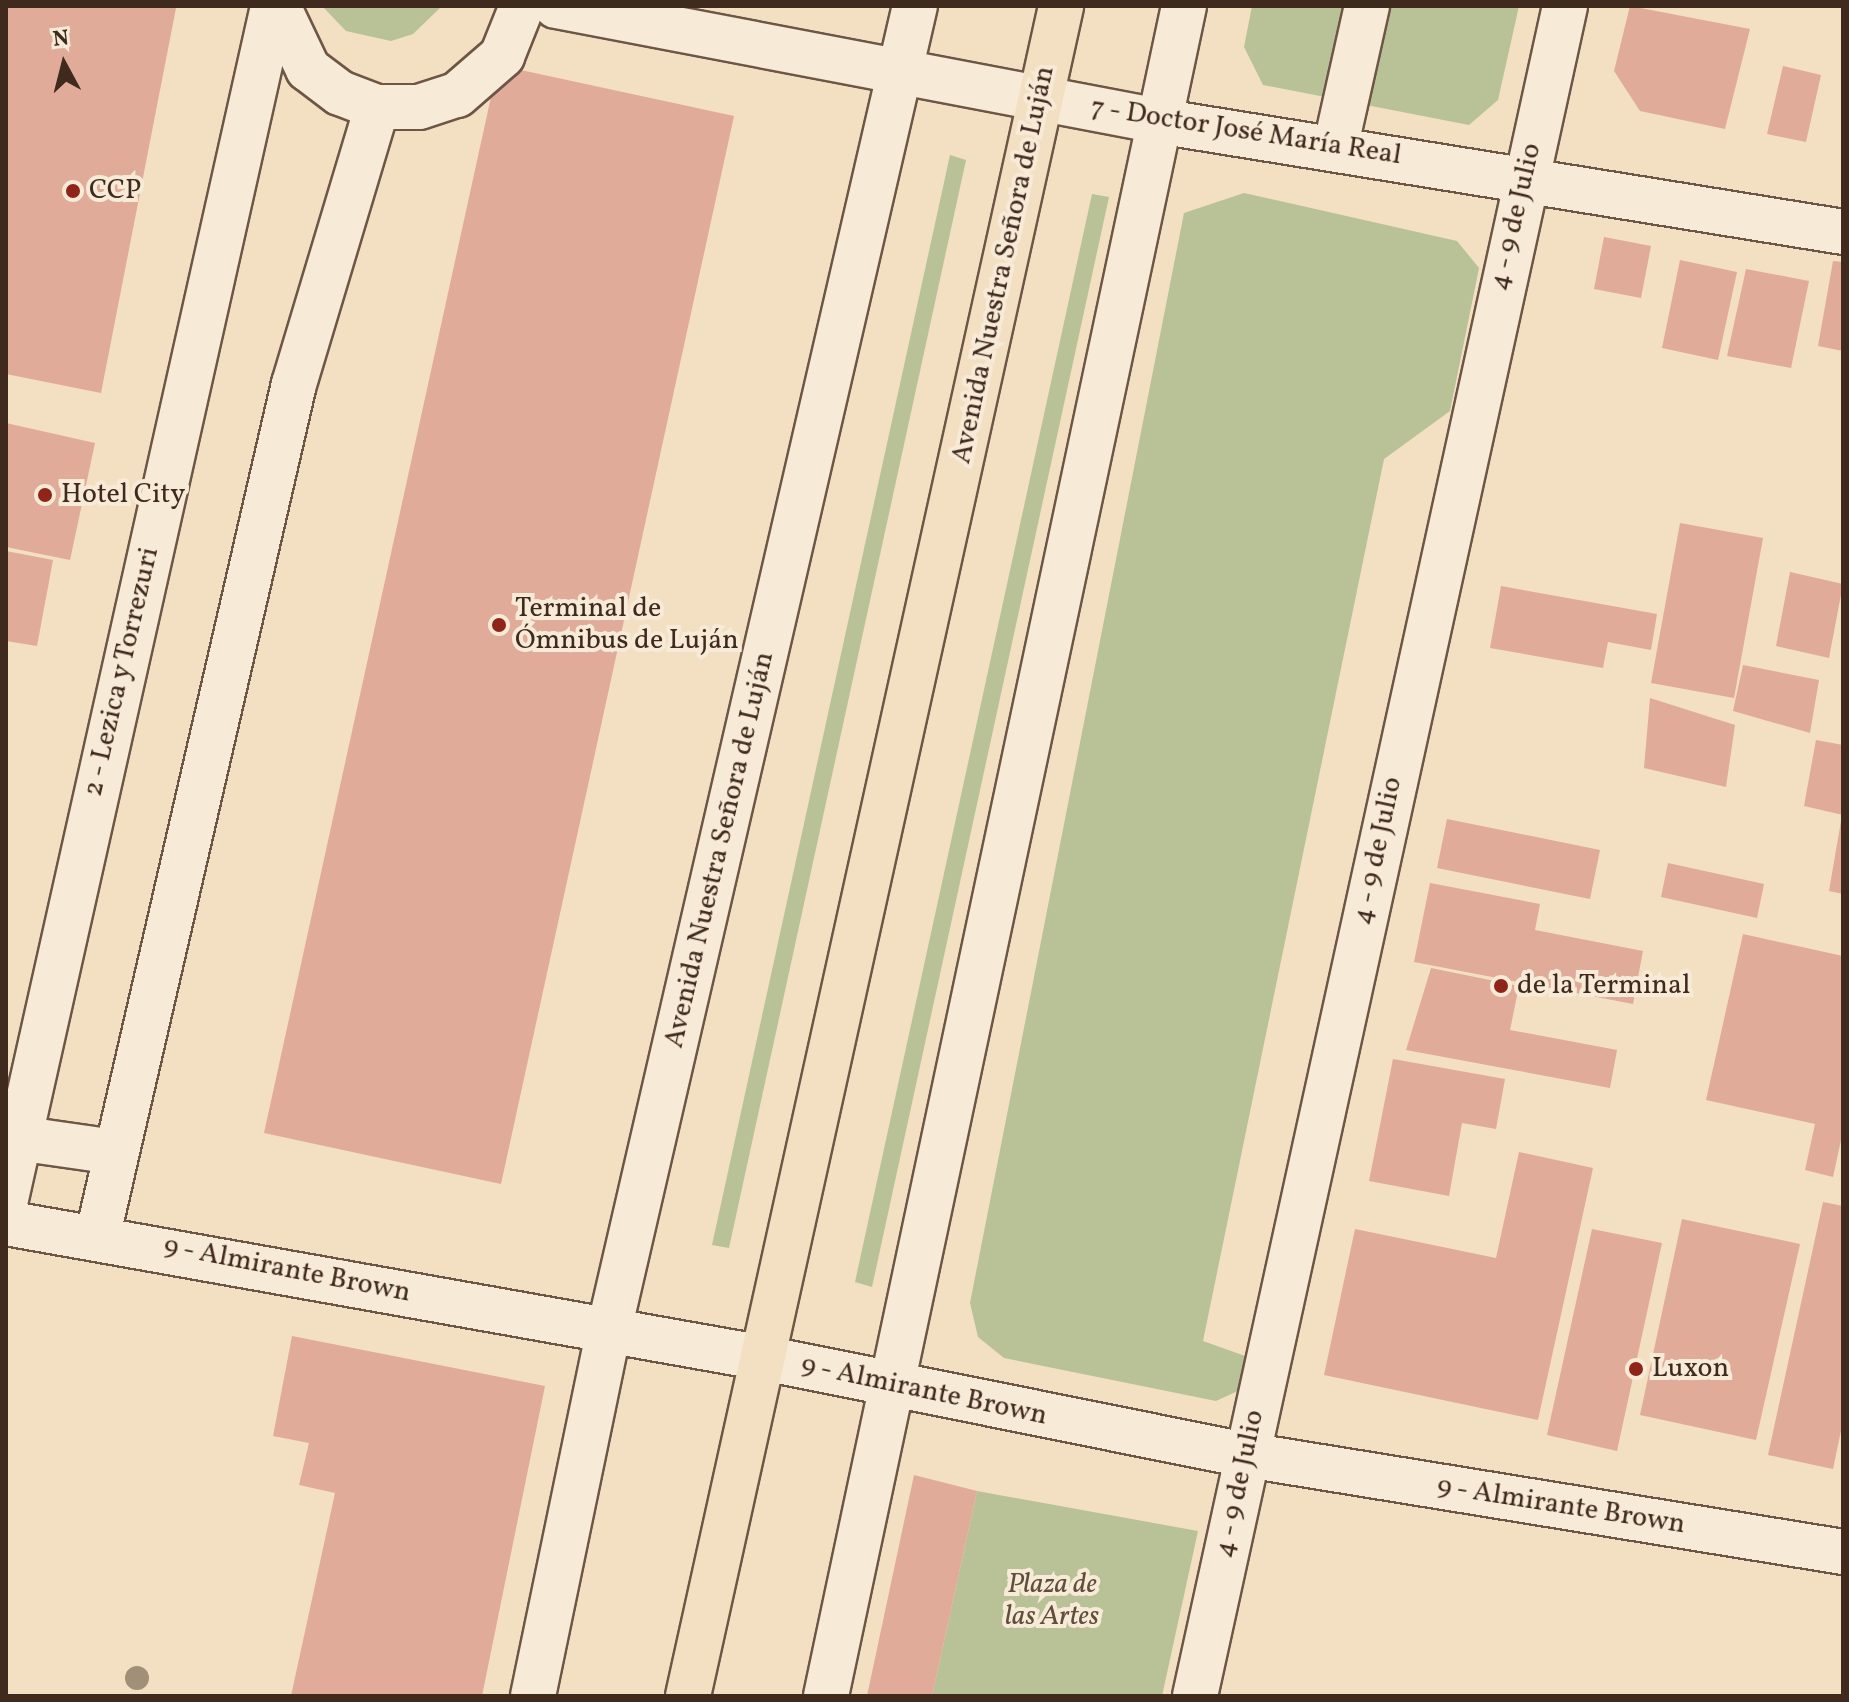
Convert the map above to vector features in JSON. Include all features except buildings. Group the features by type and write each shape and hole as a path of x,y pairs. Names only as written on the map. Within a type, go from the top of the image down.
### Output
{"main road":[{"name":"Avenida Nuestra Señora de Luján","path":"688,1696 1061,6"}],"street":[{"path":"276,6 308,69 340,93 377,107 419,107 457,95 502,56 522,6"},
{"name":"2 - Lezica y Torrezuri","path":"6,1199 17,1138 276,6"},
{"name":"7 - Doctor José María Real","path":"556,6 1158,121 1525,177 1843,232"},
{"name":"Avenida Nuestra Señora de Luján","path":"533,1696 609,1330 915,6"},
{"path":"826,1696 1184,6"},
{"path":"1335,149 1367,6"},
{"name":"4 - 9 de Julio","path":"1195,1696 1525,177 1565,6"},
{"path":"98,1234 115,1152 139,1075 294,384 377,107"},
{"path":"17,1138 115,1152"},
{"name":"9 - Almirante Brown","path":"6,1223 98,1234 764,1358 1247,1455 1843,1552"}],"green space":[{"path":"322,6 442,6 413,34 391,41 346,31"},
{"path":"1252,6 1519,6 1498,100 1469,125 1263,85 1244,47"},
{"path":"950,155 966,160 729,1248 712,1245"},
{"path":"1244,193 1457,241 1479,268 1450,411 1384,459 1203,1341 1248,1357 1240,1390 1216,1401 1004,1358 978,1337 970,1303 1184,213"},
{"path":"1092,194 1109,197 872,1287 855,1282"},
{"name":"Plaza de las Artes","path":"977,1491 1198,1531 1162,1696 932,1696"}],"place":[{"name":"CCP","path":"73,191"},
{"name":"Hotel City","path":"45,495"},
{"name":"Terminal de Ómnibus de Luján","path":"499,625"},
{"name":"de la Terminal","path":"1501,986"},
{"name":"Luxon","path":"1636,1369"}]}
